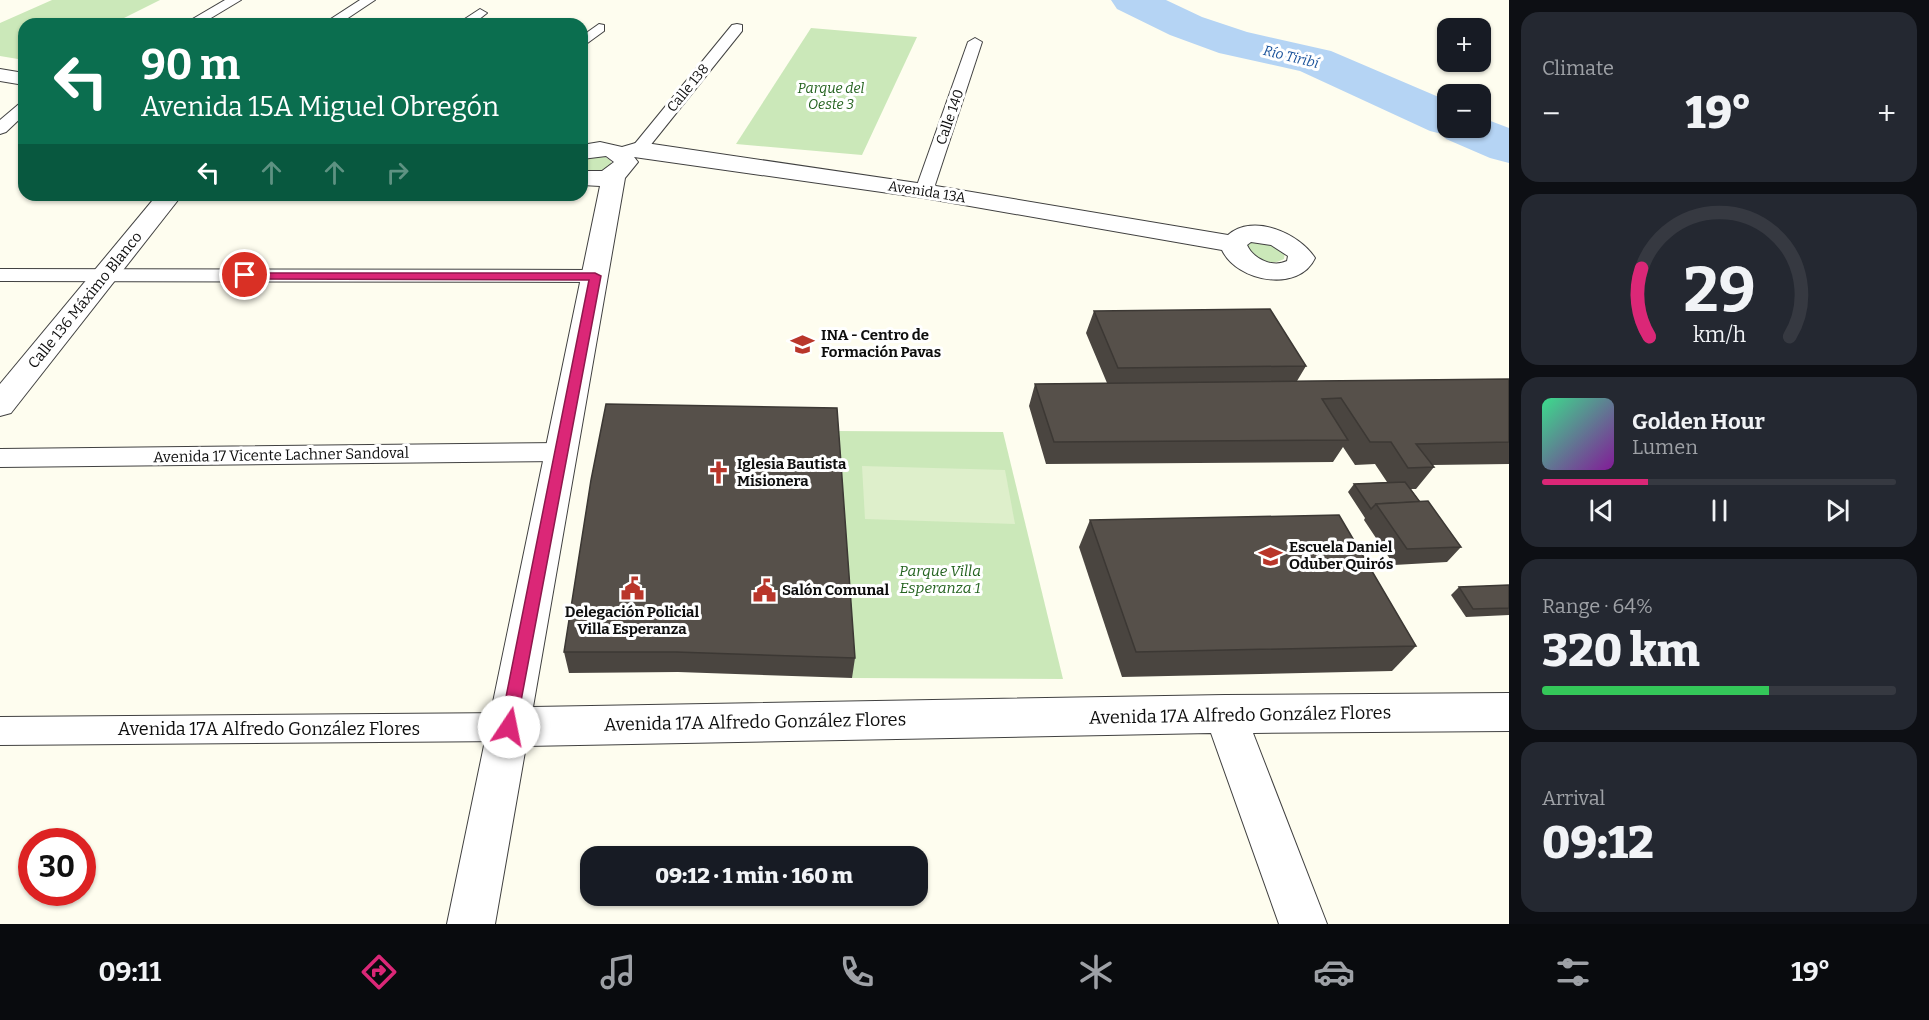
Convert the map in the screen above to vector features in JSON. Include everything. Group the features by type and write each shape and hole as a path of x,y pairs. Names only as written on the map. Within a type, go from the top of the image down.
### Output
{"street":[{"path":"0,75 18,78"},
{"name":"Avenida 13A","path":"588,151 604,149 614,164 924,191 1233,244"},
{"path":"471,924 595,276 614,164"},
{"name":"Calle 136 Máximo Blanco","path":"0,405 165,201"},
{"name":"Avenida 17A Alfredo González Flores","path":"509,727 1225,714 1509,712"},
{"path":"1225,714 1303,924"}],"lane":[{"path":"202,18 235,0"},
{"path":"340,18 369,0"},
{"path":"473,18 480,13"},
{"path":"588,38 599,28"},
{"name":"Calle 138","path":"614,164 737,28"},
{"name":"Calle 140","path":"924,191 975,42"},
{"path":"0,129 18,112"},
{"path":"0,275 595,276"},
{"name":"Avenida 17 Vicente Lachner Sandoval","path":"0,458 561,452"},
{"name":"Avenida 17A Alfredo González Flores","path":"0,731 509,727"}],"green space":[{"path":"52,0 160,0 124,18 18,18 18,59 0,56 0,23"},
{"name":"Parque del Oeste 3","path":"811,28 917,37 862,155 736,144"},
{"path":"603,156 610,160 612,165 601,172 588,171 588,158"},
{"path":"1252,241 1265,241 1285,252 1284,259 1272,263 1262,261 1245,245"},
{"name":"Parque Villa Esperanza 1","path":"835,431 1003,432 1063,679 852,678"},
{"path":"862,466 1005,470 1015,524 865,519"}],"building":[{"path":"1270,309 1306,366 1118,368 1094,311"},
{"path":"1509,379 1509,442 1416,444 1434,467 1408,468 1391,442 1370,442 1341,398 1322,399 1348,440 1054,442 1035,384"},
{"path":"606,404 837,408 855,658 676,652 564,652 591,480"},
{"path":"1405,482 1420,502 1376,504 1371,509 1354,484"},
{"path":"1428,501 1461,547 1407,549 1376,504"},
{"path":"1339,515 1416,646 1136,652 1090,520"},
{"path":"1509,585 1509,608 1473,609 1459,587"}],"waterway":[{"name":"Río Tiribí","path":"1132,0 1186,26 1235,43 1315,61 1437,115"},
{"name":"Río Tiribí","path":"1488,138 1509,147"}],"place":[{"name":"INA - Centro de Formación Pavas","path":"803,344"},
{"name":"Iglesia Bautista Misionera","path":"719,473"},
{"name":"Escuela Daniel Oduber Quirós","path":"1271,556"},
{"name":"Delegación Policial Villa Esperanza","path":"632,588"},
{"name":"Salón Comunal","path":"764,590"}],"route":[{"path":"245,275 595,276 509,727"}]}
